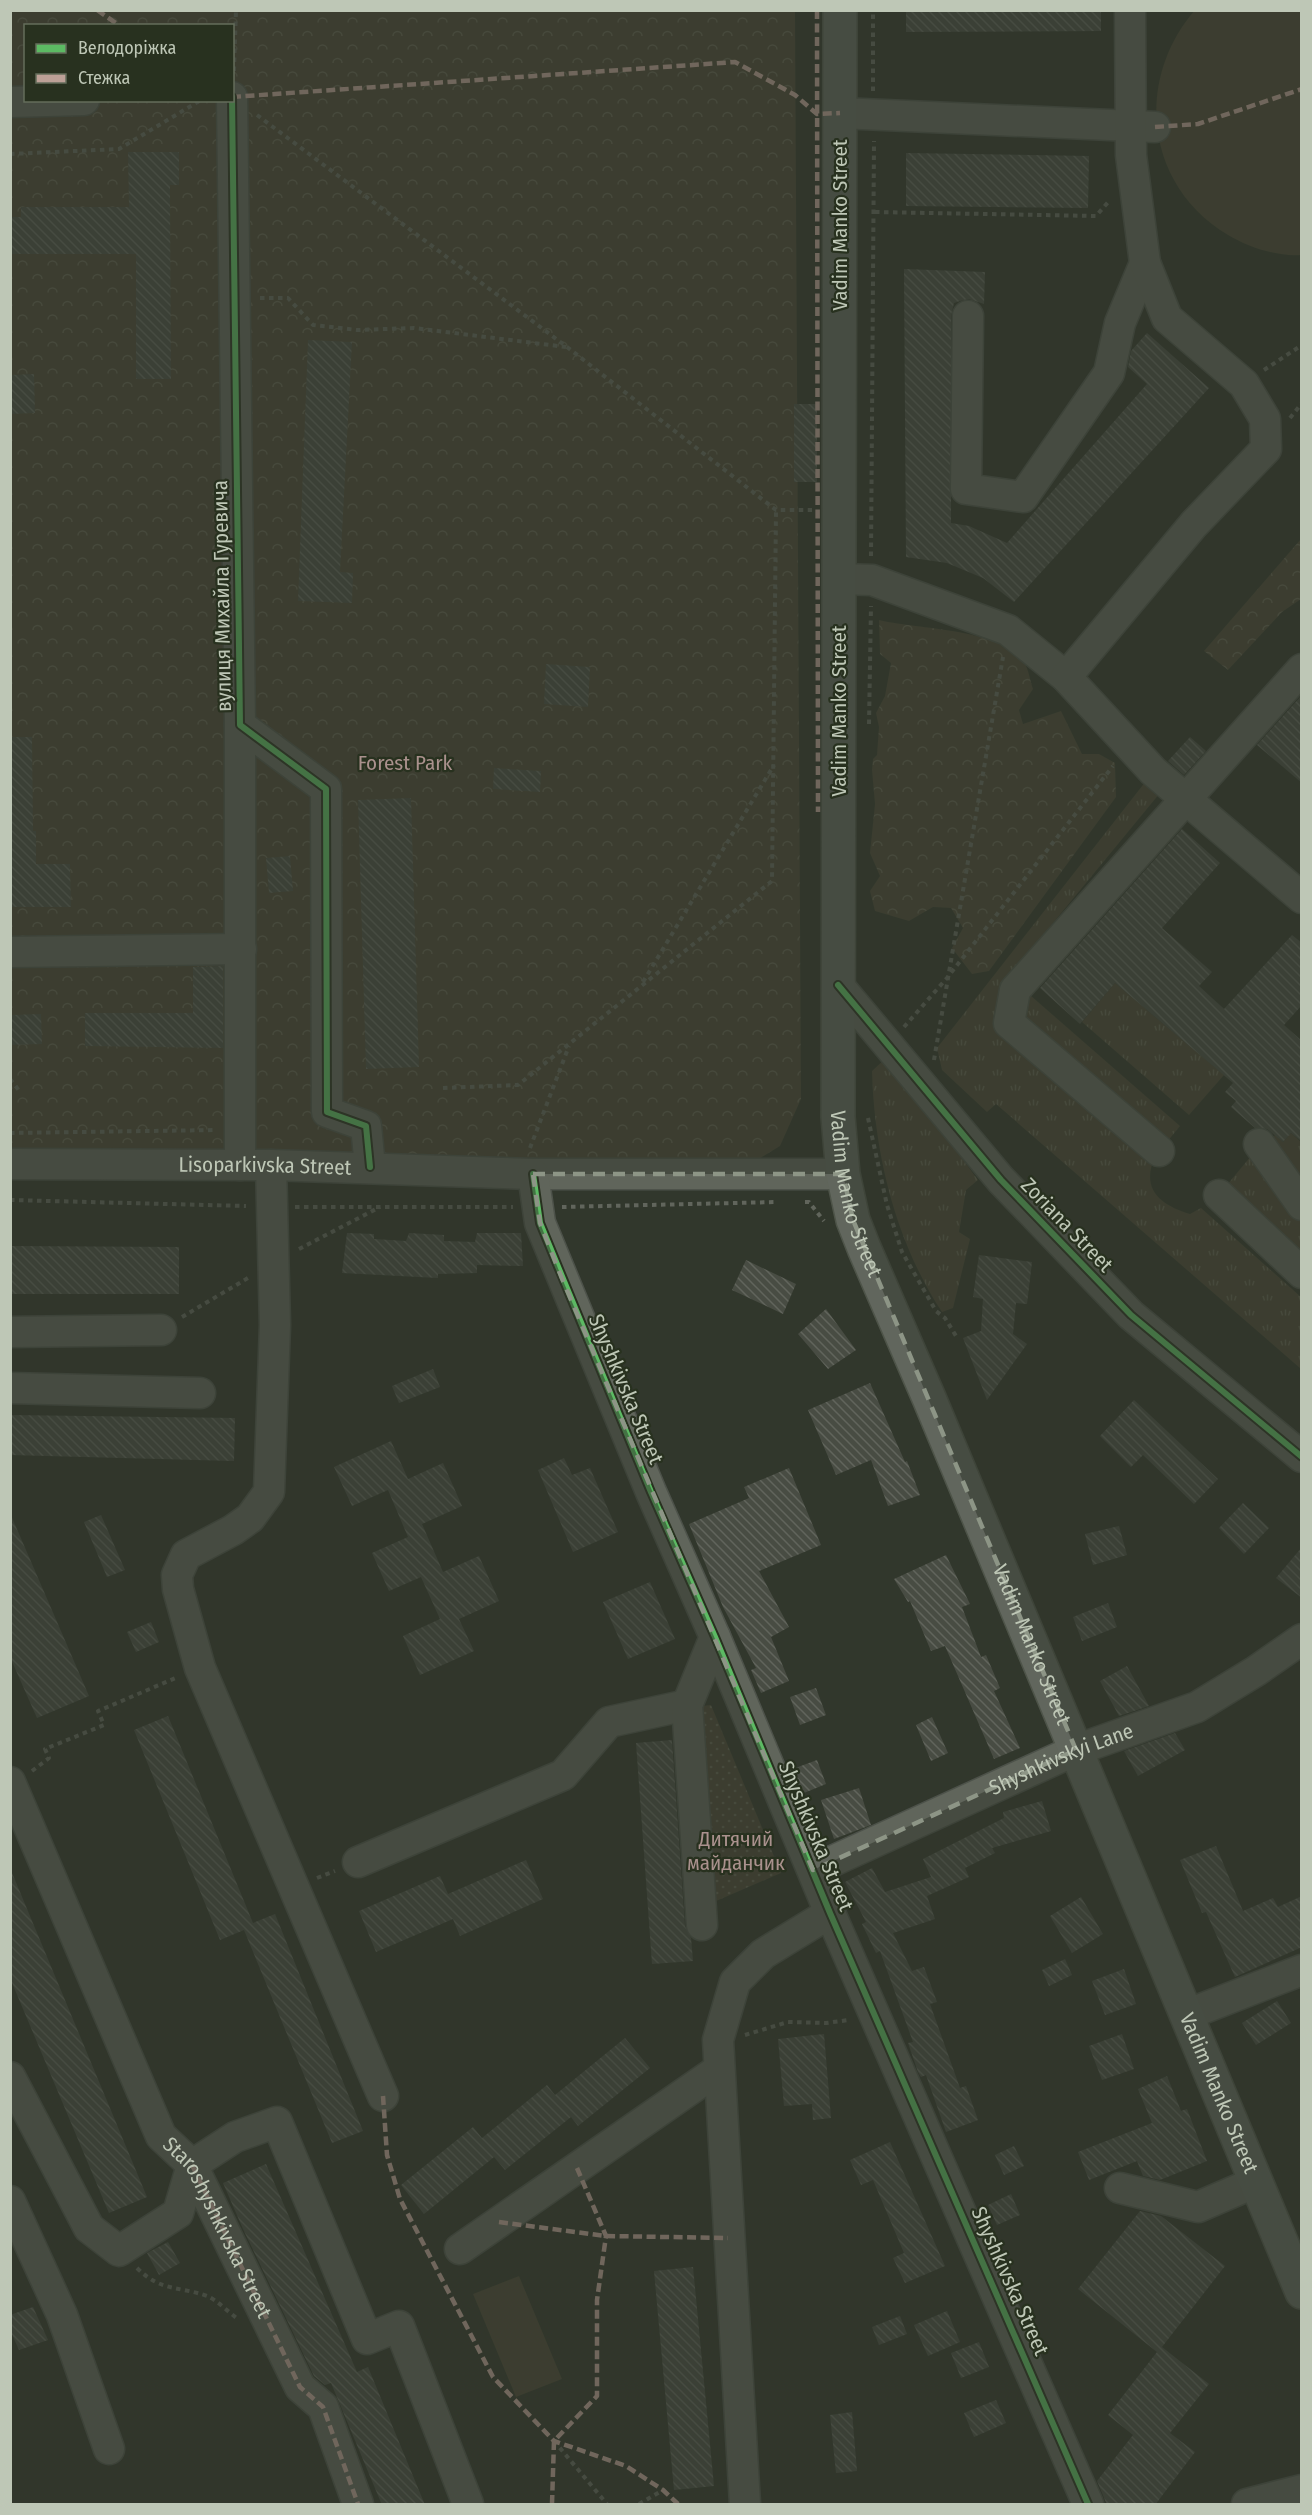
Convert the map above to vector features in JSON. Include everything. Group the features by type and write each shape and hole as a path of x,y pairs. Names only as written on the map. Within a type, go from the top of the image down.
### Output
{"main road":[{"name":"Vadim Manko Street","path":"840,10 838,1118 843,1174 853,1220 864,1248 1302,2292"}],"street":[{"path":"1066,677 1194,524 1266,449 1265,419 1244,384 1167,318 1145,262 1133,174 1143,127 1130,10"},
{"name":"вулиця Михайла Гуревича","path":"233,102 240,725 240,1165"},
{"path":"840,114 1143,127"},
{"path":"968,316 966,489 1023,497 1109,373 1120,323 1145,262"},
{"path":"839,579 872,580 1008,630 1066,677 1153,771 1302,898"},
{"path":"1159,1151 1009,1023 1015,990 1302,669"},
{"name":"вулиця Михайла Гуревича","path":"240,725 326,789 327,1112 366,1126 370,1167"},
{"path":"10,952 241,949"},
{"name":"Zoriana Street","path":"838,985 1001,1180 1131,1315 1302,1457"},
{"path":"1259,1144 1302,1205"},
{"name":"Lisoparkivska Street","path":"10,1164 530,1166 843,1174"},
{"path":"271,1165 275,1325 269,1492 242,1524 186,1555 177,1575 178,1589 200,1668 302,1884 383,2096"},
{"name":"Shyshkivska Street","path":"530,1166 540,1223 656,1490 830,1913 1088,2505"},
{"path":"1219,1195 1302,1273"},
{"path":"10,1332 161,1330"},
{"path":"10,1388 200,1393"},
{"path":"702,1925 687,1705 715,1637"},
{"name":"Shyshkivskyi Lane","path":"813,1870 1076,1750 1197,1707 1256,1671 1302,1639"},
{"path":"358,1862 563,1775 609,1722 687,1705"},
{"name":"Staroshyshkivska Street","path":"11,1784 161,2136 192,2165 300,2387 322,2407 358,2505"},
{"name":"Shyshkivska Street","path":"745,2505 718,2040 735,1982 763,1954 830,1913"},
{"path":"1186,2014 1302,1970"},
{"path":"460,2249 718,2070"},
{"path":"10,2077 89,2228 119,2251 178,2213 192,2165 235,2137 277,2122 367,2339 399,2326 468,2505"},
{"path":"1120,2188 1198,2207 1256,2182"},
{"path":"10,2201 63,2315 109,2449"},
{"path":"1247,2505 1302,2490"}],"path":[{"path":"234,69 236,10"},
{"path":"868,730 872,580 875,212 873,10"},
{"path":"234,99 567,347 776,510 819,511"},
{"path":"10,154 119,149 198,102"},
{"path":"875,212 1096,216 1133,174"},
{"path":"236,298 288,298 313,326 357,330 414,328 567,347"},
{"path":"1244,384 1302,345"},
{"path":"443,1088 518,1085 772,880 776,510"},
{"path":"933,1067 1008,630"},
{"path":"903,1028 947,978 1130,744"},
{"path":"640,986 774,764"},
{"path":"530,1166 569,1045"},
{"path":"10,1079 21,1093"},
{"path":"866,1108 887,1205 903,1252 936,1311 945,1318 956,1336"},
{"path":"10,1133 240,1129"},
{"path":"10,1200 271,1207"},
{"path":"161,1330 273,1263 381,1207"},
{"path":"11,1784 49,1758 45,1749 104,1725 98,1711 200,1668"},
{"path":"718,2040 788,2022 844,2022 872,2009"},
{"path":"554,2441 607,2505"},
{"path":"639,2505 663,2490"}],"highlighted area":[{"path":"533,1174 843,1174 853,1220 1076,1750 813,1870 561,1276 540,1223"}],"green space":[{"name":"Forest Park","path":"11,11 795,11 801,1099 780,1146 754,1162 11,1156"},
{"path":"1194,11 1301,11 1301,255 1263,250 1228,235 1201,214 1180,189 1165,161 1158,131 1157,100 1162,69 1175,39"},
{"path":"1301,539 1301,599 1282,612 1228,670 1204,651"},
{"path":"879,620 958,632 998,643 1014,651 1026,665 1033,689 1019,710 1023,724 1061,711 1082,754 1099,754 1115,763 1116,797 989,971 972,974 952,948 963,928 951,908 933,907 909,921 875,911 870,891 880,876 870,853 875,804 872,770 873,759 877,755 879,727 876,713 885,696 891,663 880,654"},
{"path":"1146,781 1160,793 1007,979 998,1006 1156,1155 1150,1177 1156,1194 1162,1200 1190,1214 1201,1208 1301,1297 1301,1369 996,1104 987,1112 942,1070 937,1048"},
{"path":"1115,983 1224,1075 1189,1115 1082,1022"},
{"path":"1030,995 1180,1126 1162,1148 1016,1010"},
{"path":"887,1057 978,1180 966,1190 959,1232 970,1239 953,1308 942,1312 912,1257 890,1196 883,1165 877,1134 872,1071"},
{"path":"1291,1133 1301,1142 1301,1192 1270,1141 1275,1135 1283,1142"},
{"path":"1256,1150 1301,1214 1301,1264 1222,1191"},
{"name":"Дитячий майданчик","path":"711,1705 781,1873 707,1905 693,1707"},
{"path":"519,2276 562,2379 516,2397 473,2294"}],"building":[{"path":"906,10 1101,10 1101,31 906,32"},
{"path":"128,152 179,152 179,185 170,185 171,379 136,379 136,254 10,254 10,217 21,217 21,207 129,207"},
{"path":"906,153 1089,156 1088,208 906,206"},
{"path":"904,269 985,272 984,304 969,299 954,303 951,316 951,523 969,526 1007,543 1147,384 1128,367 1131,351 1147,333 1209,388 1014,602 983,578 947,563 906,557"},
{"path":"308,340 352,342 340,572 353,573 352,603 298,601"},
{"path":"34,374 35,413 10,414 10,375"},
{"path":"794,404 817,404 817,482 794,482"},
{"path":"546,664 590,667 588,707 544,704"},
{"path":"1302,695 1302,783 1257,745"},
{"path":"10,737 32,737 33,831 36,831 36,864 70,864 71,907 10,907"},
{"path":"1190,737 1206,751 1184,775 1168,761"},
{"path":"494,768 541,771 540,792 493,789"},
{"path":"411,798 419,1067 366,1069 358,800"},
{"path":"1182,829 1220,863 1162,928 1212,972 1199,986 1224,1009 1292,935 1302,943 1302,1005 1284,1025 1302,1041 1302,1142 1291,1133 1283,1142 1267,1129 1255,1128 1231,1107 1236,1101 1225,1092 1233,1083 1115,983 1080,1024 1040,988"},
{"path":"290,856 293,891 269,893 266,858"},
{"path":"223,966 223,1048 85,1046 85,1013 193,1013 193,967"},
{"path":"41,1014 42,1044 11,1045 10,1015"},
{"path":"347,1233 374,1234 374,1239 406,1241 409,1233 444,1235 444,1241 475,1242 477,1233 521,1233 523,1266 477,1265 477,1273 438,1274 438,1278 342,1273"},
{"path":"10,1246 179,1247 179,1294 10,1294"},
{"path":"979,1255 1032,1262 1027,1304 1016,1303 1013,1334 1027,1344 987,1400 963,1338 981,1331 983,1299 973,1297"},
{"path":"746,1260 796,1284 783,1314 732,1290"},
{"path":"826,1309 856,1350 828,1369 798,1334"},
{"path":"433,1369 440,1387 399,1403 392,1386"},
{"path":"870,1383 905,1462 907,1461 920,1495 888,1506 871,1460 836,1475 808,1410"},
{"path":"1134,1400 1218,1479 1194,1504 1143,1455 1131,1467 1100,1436"},
{"path":"10,1415 235,1418 234,1461 10,1455"},
{"path":"391,1441 408,1479 443,1463 462,1506 422,1524 443,1572 479,1556 499,1601 459,1619 474,1651 420,1675 403,1636 440,1619 421,1577 389,1591 372,1553 408,1537 388,1490 352,1506 334,1467"},
{"path":"564,1458 572,1475 590,1468 618,1532 573,1552 538,1470"},
{"path":"789,1468 821,1545 759,1571 789,1627 771,1637 789,1681 761,1693 751,1670 756,1668 723,1607 689,1524 749,1498 744,1487"},
{"path":"1243,1503 1269,1528 1244,1554 1219,1528"},
{"path":"10,1513 89,1696 37,1718 10,1657"},
{"path":"101,1515 125,1570 107,1577 84,1522"},
{"path":"1119,1526 1127,1555 1093,1565 1085,1534"},
{"path":"1302,1547 1302,1598 1276,1578"},
{"path":"946,1555 970,1604 962,1607 981,1657 986,1655 1000,1688 994,1691 1020,1748 994,1759 945,1646 931,1651 910,1601 908,1602 894,1579"},
{"path":"650,1582 675,1639 628,1659 603,1602"},
{"path":"1108,1603 1117,1627 1082,1641 1073,1617"},
{"path":"151,1622 159,1642 136,1652 127,1632"},
{"path":"1127,1666 1149,1706 1119,1716 1100,1681"},
{"path":"816,1688 826,1715 800,1725 790,1697"},
{"path":"168,1716 253,1923 275,1914 363,2131 332,2143 244,1930 220,1940 134,1730"},
{"path":"932,1717 948,1753 931,1761 916,1725"},
{"path":"1175,1733 1185,1750 1138,1776 1124,1751"},
{"path":"672,1740 685,1926 691,1938 693,1961 652,1964 636,1743"},
{"path":"817,1760 826,1784 799,1795 790,1770"},
{"path":"859,1788 871,1825 834,1839 821,1800"},
{"path":"1042,1801 1051,1831 992,1848 995,1853 965,1868 969,1877 927,1896 935,1919 893,1933 912,1971 924,1967 937,2002 930,2004 960,2088 966,2086 978,2120 946,2132 926,2075 921,2077 918,2072 908,2043 913,2042 880,1951 876,1953 862,1924 866,1922 845,1882 872,1868 885,1892 931,1877 923,1859 1004,1818 1003,1812"},
{"path":"1216,1846 1243,1911 1273,1898 1278,1907 1302,1896 1302,1947 1235,1977 1206,1912 1202,1913 1180,1860"},
{"path":"526,1860 543,1899 460,1936 453,1919 376,1952 359,1911 440,1876 448,1894"},
{"path":"10,1868 147,2197 109,2213 10,1978"},
{"path":"1081,1897 1103,1934 1072,1953 1050,1916"},
{"path":"1065,1959 1072,1975 1049,1986 1042,1970"},
{"path":"1124,1969 1136,2004 1105,2015 1092,1981"},
{"path":"1277,2001 1291,2023 1256,2045 1242,2023"},
{"path":"824,2034 831,2118 813,2120 812,2104 784,2106 778,2039"},
{"path":"1122,2034 1134,2069 1102,2080 1089,2046"},
{"path":"625,2038 650,2068 578,2126 571,2117 505,2170 494,2157 424,2214 401,2185 473,2127 482,2138 547,2085 555,2095"},
{"path":"1167,2076 1181,2111 1187,2109 1207,2161 1160,2180 1143,2176 1137,2161 1089,2180 1078,2152 1152,2123 1138,2089"},
{"path":"890,2142 945,2266 905,2283 893,2258 904,2253 873,2180 861,2185 850,2160"},
{"path":"1014,2146 1024,2166 1004,2175 995,2155"},
{"path":"266,2164 357,2372 368,2367 425,2505 382,2505 331,2383 325,2385 314,2376 243,2229 223,2183"},
{"path":"1011,2194 1020,2215 997,2225 988,2205"},
{"path":"1140,2211 1161,2216 1225,2266 1162,2347 1209,2384 1170,2433 1195,2452 1155,2505 1107,2505 1097,2481 1133,2435 1108,2415 1157,2352 1078,2289"},
{"path":"168,2242 180,2263 159,2275 147,2253"},
{"path":"693,2267 714,2486 674,2490 654,2271"},
{"path":"33,2307 48,2340 19,2350 10,2330 10,2315"},
{"path":"947,2311 960,2342 928,2356 914,2325"},
{"path":"900,2316 907,2334 879,2345 872,2327"},
{"path":"979,2342 989,2367 961,2378 951,2353"},
{"path":"996,2400 1006,2423 974,2437 964,2413"},
{"path":"852,2412 857,2471 836,2473 830,2415"}],"marked path":[{"path":"97,10 117,24"},
{"path":"817,10 818,812"},
{"path":"234,97 735,62 795,95 817,114 840,113"},
{"path":"1155,127 1198,124 1302,89"},
{"path":"383,2096 387,2155 400,2199 493,2377 554,2441 626,2466 663,2490 678,2504"},
{"path":"192,2165 300,2387 323,2407 358,2504"},
{"path":"552,2504 554,2441 597,2396 597,2300 606,2236 577,2168"},
{"path":"499,2222 606,2236 728,2238"}],"cycle path":[{"path":"232,102 240,725 326,789 327,1112 366,1126 370,1167"},
{"path":"838,985 1001,1180 1131,1315 1302,1457"},
{"path":"533,1174 540,1223 651,1492 715,1637 830,1913 1088,2504"}]}
